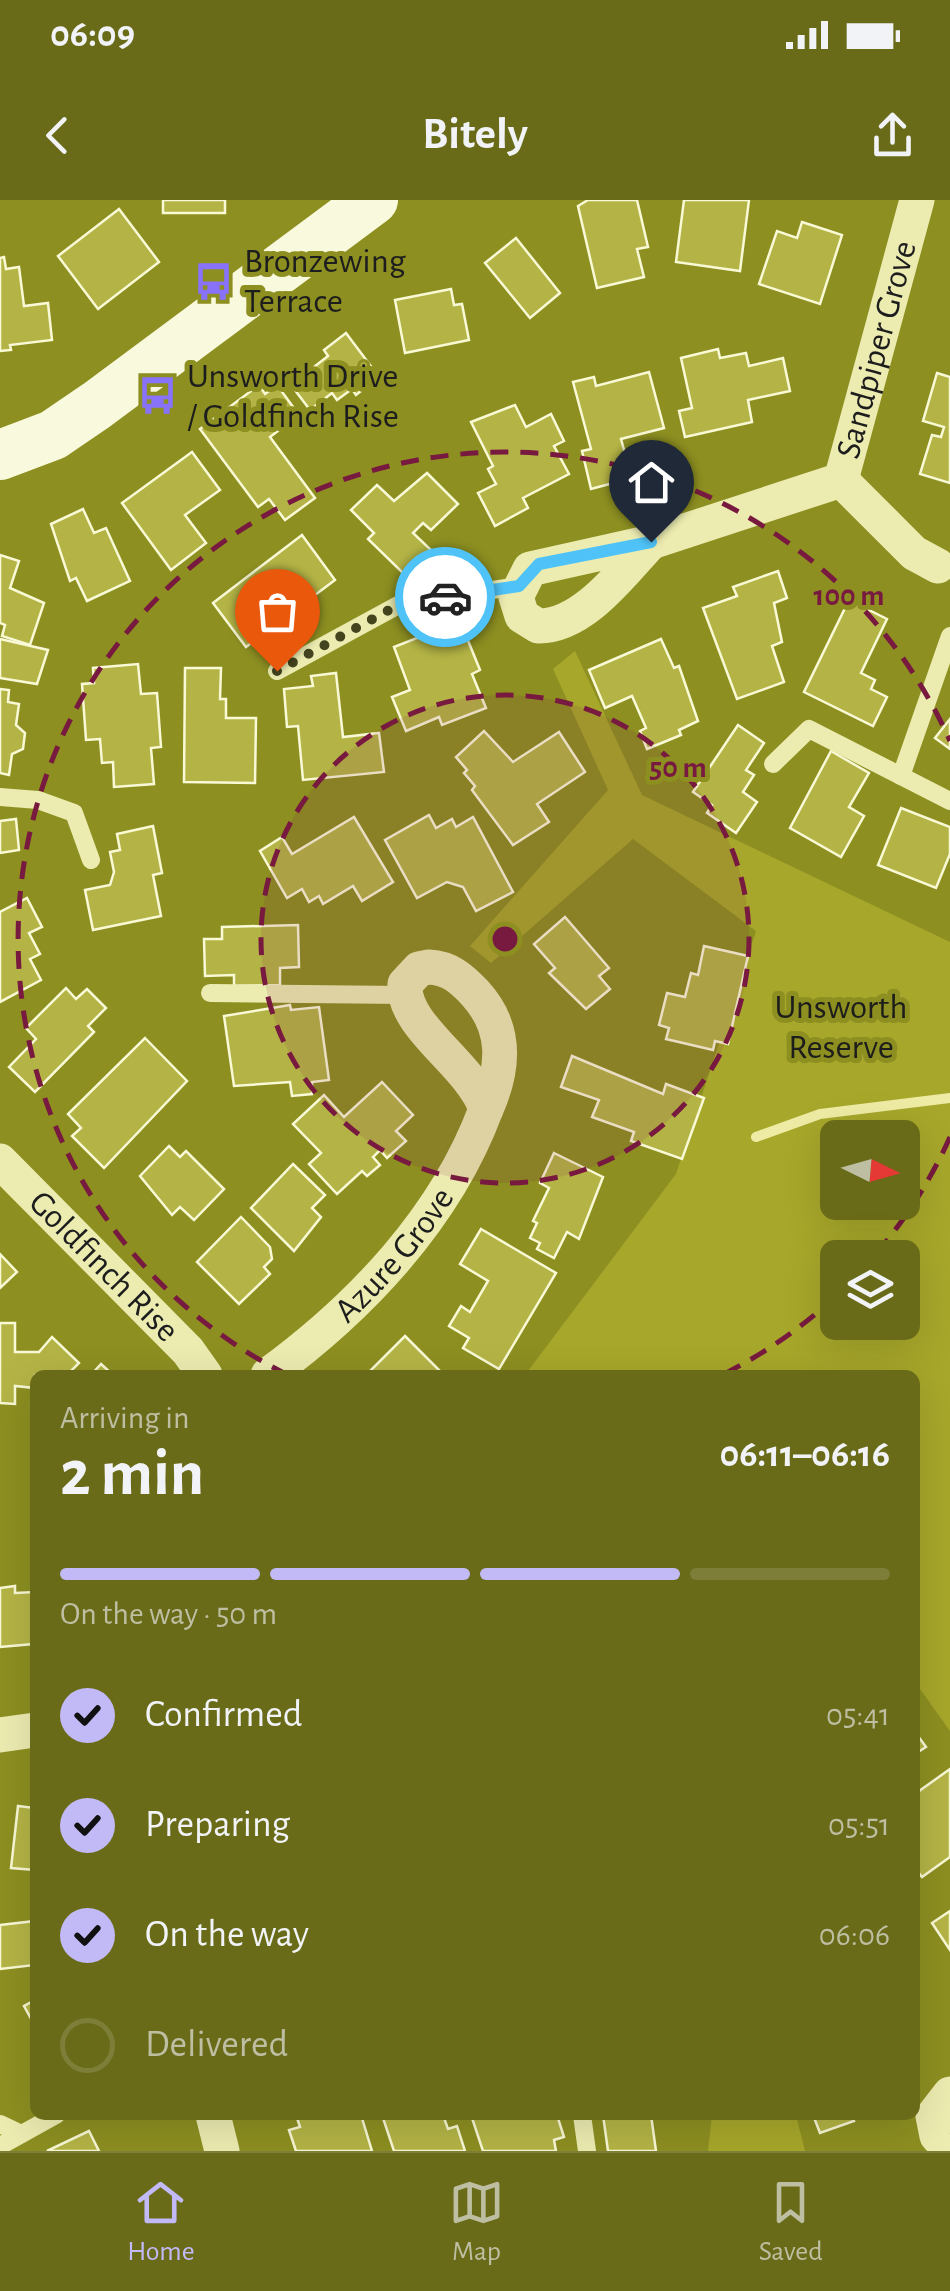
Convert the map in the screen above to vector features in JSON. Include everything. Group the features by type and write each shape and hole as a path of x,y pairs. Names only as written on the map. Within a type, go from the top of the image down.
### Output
{"street":[{"path":"0,455 53,435 97,405 374,200"},
{"name":"Sandpiper Grove","path":"651,542 619,576 561,623 530,623 518,608 519,586 539,564 651,542 840,480 917,200"},
{"path":"840,480 914,553 946,572"},
{"name":"Azure Grove","path":"274,1370 378,1278 433,1212 469,1154 497,1079 501,1042 485,1004 456,975 439,967 418,969 405,984 404,995"},
{"path":"404,995 415,1018 470,1075 486,1109"},
{"name":"Goldfinch Rise","path":"0,1161 188,1351 201,1370"},
{"path":"0,1735 30,1731"},
{"path":"943,2148 933,2116 950,2094"},
{"path":"214,2120 222,2151"}],"lane":[{"path":"277,671 402,603 519,586"},
{"path":"901,776 950,636"},
{"path":"773,764 809,729 950,800"},
{"path":"0,797 38,800 74,812 91,860"},
{"path":"210,993 404,995"},
{"path":"0,2146 47,2120"},
{"path":"583,2120 587,2151"},
{"path":"0,2124 21,2134"}],"green space":[{"name":"Unsworth Reserve","path":"575,651 642,795 950,942 950,1731 920,1689 920,1370 529,1370 676,1174 756,931 633,839 491,963 470,946 608,790 553,669"},
{"path":"711,2120 797,2120 805,2151 708,2151"}],"building":[{"path":"163,200 225,200 225,213 163,213"},
{"path":"588,200 637,200 648,247 637,249 644,277 597,288 578,206"},
{"path":"684,200 749,200 740,271 676,262"},
{"path":"119,209 159,262 98,309 58,256"},
{"path":"802,222 842,235 820,304 759,284 777,231 797,238"},
{"path":"516,238 560,293 530,318 485,263"},
{"path":"4,257 6,269 19,267 24,306 48,303 52,340 10,345 11,350 0,351 0,258"},
{"path":"451,289 454,305 462,304 469,340 405,353 395,300"},
{"path":"346,333 379,377 356,395 352,389 337,400 332,393 310,410 291,385 328,356 324,350"},
{"path":"718,349 720,358 746,353 749,366 783,358 790,391 748,400 752,422 685,437 679,411 692,408 681,358"},
{"path":"649,372 664,428 621,439 632,478 591,489 582,451 591,449 573,382 594,377 596,386"},
{"path":"937,373 950,377 950,483 920,474 932,435 941,437 944,427 923,421"},
{"path":"259,385 265,394 277,385 299,415 270,437 315,498 285,520 269,499 258,507 200,429"},
{"path":"515,405 526,427 551,414 564,441 554,446 569,474 523,498 528,508 495,526 478,493 496,484 488,469 493,466 471,422"},
{"path":"192,452 220,490 185,515 206,543 171,570 122,503"},
{"path":"427,473 458,504 431,530 423,523 413,533 431,550 406,576 368,539 374,533 351,510 377,485 394,501"},
{"path":"83,509 94,533 106,528 130,581 87,601 76,578 70,581 51,524"},
{"path":"302,535 335,580 246,647 213,603"},
{"path":"0,555 19,561 10,588 44,603 30,645 2,636 5,625 0,623"},
{"path":"778,571 787,598 774,603 782,642 772,646 784,682 737,699 703,608 737,596 733,587"},
{"path":"849,600 887,619 861,673 875,680 871,689 887,697 873,726 804,692"},
{"path":"460,621 480,670 472,674 486,708 442,725 439,717 406,731 392,697 410,690 394,647"},
{"path":"0,639 48,650 37,684 0,678"},
{"path":"661,639 674,668 679,666 698,721 679,730 681,735 647,749 640,731 646,728 632,696 605,708 589,670"},
{"path":"138,664 141,694 157,693 161,747 151,748 154,784 114,787 113,762 102,763 100,739 86,740 82,684 94,683 93,668"},
{"path":"185,668 221,668 220,699 226,699 226,718 256,718 255,783 184,782"},
{"path":"336,673 343,737 379,733 384,772 303,780 298,726 287,727 284,689 313,686 311,676"},
{"path":"0,689 9,690 8,702 19,704 16,725 25,733 23,749 12,754 9,775 0,773"},
{"path":"950,719 950,749 935,738"},
{"path":"738,725 764,743 746,770 754,775 743,792 757,802 736,833 707,813 712,805 693,792"},
{"path":"484,731 513,762 559,732 585,772 537,804 549,822 513,845 472,790 475,786 456,757"},
{"path":"831,751 869,773 849,807 864,816 841,857 790,828"},
{"path":"901,808 950,827 950,854 936,888 878,865"},
{"path":"429,815 436,828 452,819 456,827 473,817 513,892 476,911 463,887 447,882 417,898 385,840"},
{"path":"354,817 393,882 362,901 353,886 323,904 319,896 309,902 302,889 287,898 260,851 282,837 292,854"},
{"path":"16,819 19,850 0,853 0,821"},
{"path":"153,826 162,873 153,875 161,916 93,930 85,890 110,885 114,872 110,852 120,850 117,834"},
{"path":"27,898 42,927 29,933 40,954 30,959 41,980 0,1002 0,912"},
{"path":"565,917 609,968 599,976 610,989 586,1009 549,973 555,968 534,944"},
{"path":"298,925 299,967 280,968 280,985 234,986 234,975 205,976 204,939 222,939 222,927"},
{"path":"704,946 748,956 728,1044 715,1041 713,1050 666,1039 669,1028 659,1025 667,993 685,997 691,973 698,975"},
{"path":"66,988 76,999 87,989 106,1008 88,1026 94,1032 35,1092 9,1067 36,1039 26,1028"},
{"path":"290,1005 291,1010 319,1007 329,1080 312,1082 312,1094 292,1096 290,1082 234,1086 224,1016"},
{"path":"145,1038 187,1081 104,1168 72,1136 81,1128 68,1114"},
{"path":"572,1056 663,1094 666,1084 704,1098 682,1159 631,1141 634,1132 592,1117 599,1100 561,1087"},
{"path":"382,1082 413,1115 396,1131 406,1141 387,1158 380,1150 373,1157 380,1165 367,1176 362,1171 337,1194 309,1164 321,1153 293,1124 324,1095 344,1117"},
{"path":"169,1146 180,1157 186,1151 224,1189 194,1220 180,1207 172,1215 140,1176"},
{"path":"554,1153 603,1177 579,1239 567,1232 554,1258 537,1249 540,1243 530,1238 537,1223 533,1221 549,1188 540,1183"},
{"path":"293,1164 325,1195 312,1208 321,1217 294,1251 251,1208"},
{"path":"241,1217 270,1247 272,1259 264,1267 270,1274 239,1304 197,1262"},
{"path":"481,1229 556,1273 499,1369 463,1348 469,1338 449,1326 461,1306 470,1312 488,1281 460,1264"},
{"path":"0,1254 17,1272 0,1288"},
{"path":"0,1323 15,1323 15,1352 39,1352 52,1337 79,1363 72,1370 30,1370 30,1388 15,1386 15,1404 0,1403"},
{"path":"405,1336 439,1370 371,1370"},
{"path":"15,1586 15,1593 30,1592 30,1644 0,1647 0,1588"},
{"path":"950,1769 950,1857 922,1877 920,1874 920,1790"},
{"path":"18,1806 30,1807 30,1870 11,1868"},
{"path":"950,1911 950,1950 932,1923"},
{"path":"30,1922 30,1966 0,1969 0,1925"},
{"path":"298,2120 363,2120 372,2151 296,2151 289,2130 300,2127"},
{"path":"384,2120 445,2120 448,2129 457,2126 465,2151 394,2151"},
{"path":"473,2120 559,2120 564,2137 554,2140 556,2151 483,2151"},
{"path":"604,2120 652,2120 656,2151 608,2151"},
{"path":"815,2120 854,2120 854,2121 820,2133"},
{"path":"89,2131 99,2151 47,2151"}],"waterway":[{"path":"756,1137 820,1114 950,1098"}],"way so far":[{"path":"277,671 402,603 445,597"}],"place":[{"name":"Bronzewing Terrace","path":"214,281"},
{"name":"Unsworth Drive / Goldfinch Rise","path":"157,396"}],"route":[{"path":"445,597 519,586 524,575 539,564 651,542"}]}
